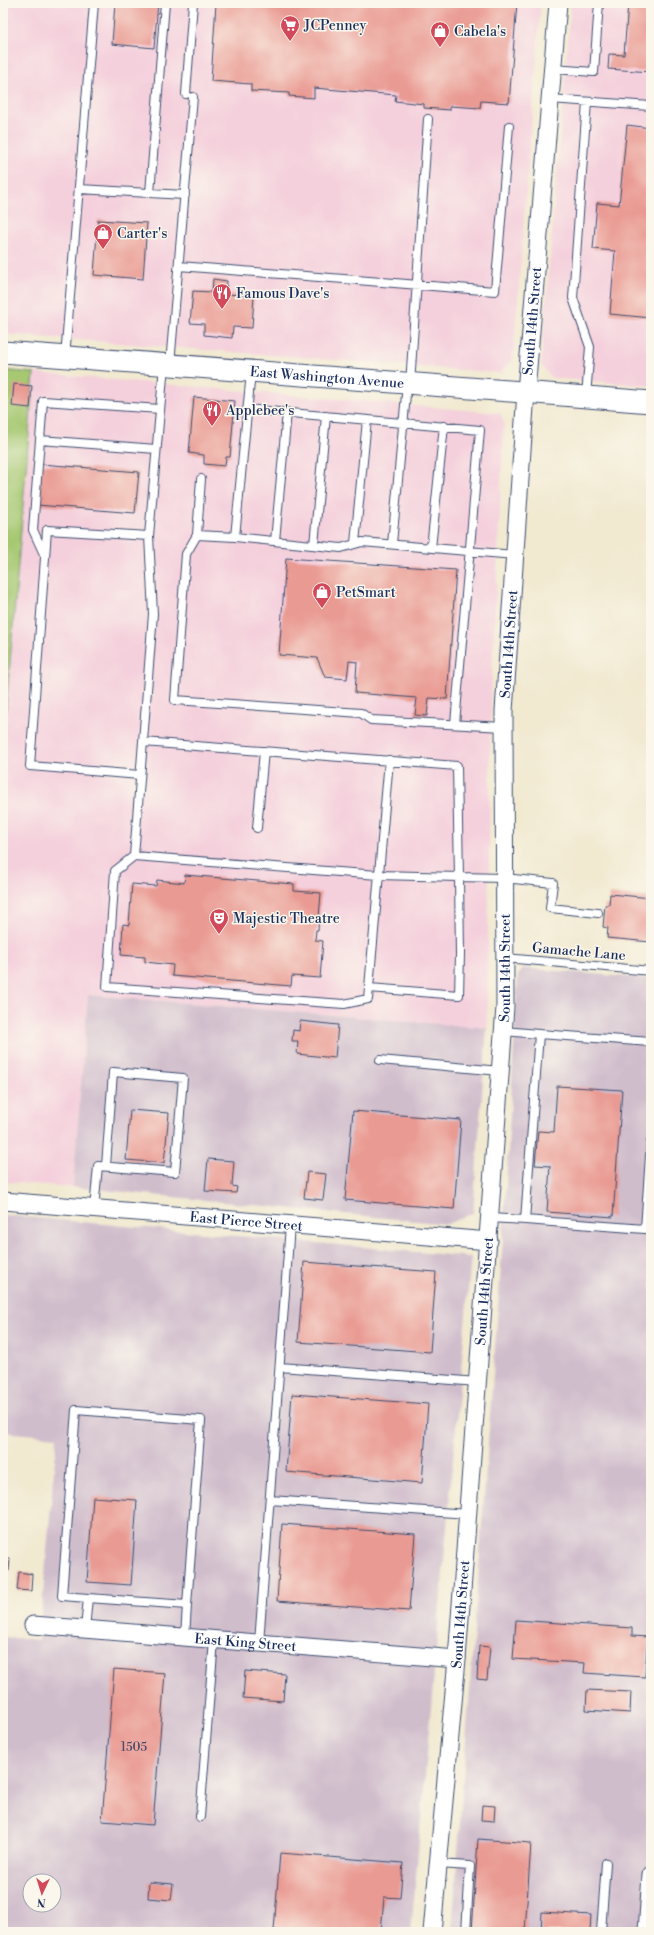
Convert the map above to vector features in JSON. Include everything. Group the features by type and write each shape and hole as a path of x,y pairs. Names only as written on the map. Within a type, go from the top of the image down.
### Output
{"street":[{"name":"South 14th Street","path":"432,1932 457,1659 489,1241 503,1031 505,958 504,727 526,392 558,3"},
{"name":"East Washington Avenue","path":"3,352 651,402"},
{"name":"East Pierce Street","path":"3,1201 489,1241"},
{"name":"East King Street","path":"33,1625 457,1659"},
{"path":"647,1932 651,1875"}],"lane":[{"path":"65,357 94,3"},
{"path":"150,193 165,3"},
{"path":"134,856 153,614 149,536 160,409 179,266 185,195 193,3"},
{"path":"553,69 594,72 599,3"},
{"path":"550,99 651,106"},
{"path":"586,397 590,347 573,298 588,102"},
{"path":"392,544 417,284 428,119"},
{"path":"179,266 495,291 509,126"},
{"path":"79,189 185,195"},
{"path":"235,538 251,371"},
{"path":"45,555 33,530 43,401 160,409"},
{"path":"247,409 480,430 455,724"},
{"path":"275,541 287,412"},
{"path":"314,545 326,416"},
{"path":"355,543 367,420"},
{"path":"432,548 444,426"},
{"path":"40,440 156,449"},
{"path":"201,479 197,535 186,554 175,700 361,713 371,720 504,727"},
{"path":"140,775 30,766 47,530 149,536"},
{"path":"197,535 341,548 362,542 515,555"},
{"path":"143,742 457,766 460,954 459,995 369,988"},
{"path":"257,828 264,751"},
{"path":"389,760 378,875 368,999 344,1004 107,986 115,871 134,856 378,875 504,878 553,883 550,908 598,913"},
{"name":"Gamache Lane","path":"505,958 651,971"},
{"path":"503,1031 651,1042"},
{"path":"525,1220 539,1034"},
{"path":"380,1060 500,1071"},
{"path":"94,1209 98,1166 175,1172 182,1078 113,1072 106,1166"},
{"path":"490,1218 645,1229 651,1141"},
{"path":"259,1643 290,1225"},
{"path":"280,1367 478,1382"},
{"path":"185,1637 201,1420 76,1410 62,1596 187,1605"},
{"path":"270,1500 468,1514"},
{"path":"85,1629 88,1598"},
{"path":"200,1817 214,1640"},
{"path":"601,1932 606,1863"},
{"path":"438,1864 470,1866 466,1932"}],"shaded area":[{"path":"3,3 541,3 513,358 500,373 3,334"},
{"path":"571,3 651,3 651,386 552,378 541,365"},
{"path":"34,373 500,413 504,423 491,697 487,1028 88,995 73,1187 3,1182 3,747"},
{"path":"522,968 651,979 651,1932 452,1932 503,1239 518,976"},
{"path":"88,995 487,1028 473,1213 447,1224 73,1187"},
{"path":"3,1215 471,1257 411,1932 3,1932 3,1637 39,1640 57,1437 3,1432"}],"green space":[{"path":"3,370 34,373 3,747"}],"building":[{"path":"115,3 158,3 154,48 112,44"},
{"path":"216,3 517,3 509,103 481,101 480,108 450,106 450,110 424,108 424,104 395,101 396,95 314,88 314,98 289,96 289,93 251,91 251,84 211,81"},
{"path":"628,3 651,3 651,72 608,69 609,54 624,55"},
{"path":"627,125 651,128 651,318 610,314 615,251 593,249 597,203 619,205"},
{"path":"98,220 147,223 143,279 94,275"},
{"name":"Famous Dave's","path":"213,279 227,281 226,294 254,296 252,328 233,327 232,338 204,335 204,324 190,323 193,291 212,292"},
{"path":"14,384 32,386 30,408 12,406"},
{"name":"Applebee's","path":"194,397 235,401 230,457 226,457 225,466 204,464 204,455 189,453"},
{"path":"41,464 139,472 135,513 37,505"},
{"path":"286,558 456,570 447,699 429,698 427,716 415,715 417,698 355,693 357,662 349,661 347,679 325,677 317,658 279,655"},
{"name":"Majestic Theatre","path":"185,875 294,884 294,891 321,893 318,930 316,930 315,940 323,941 320,978 292,976 291,986 172,976 173,965 145,962 145,957 121,955 123,924 129,925 132,884 156,886 157,880 184,883"},
{"path":"610,894 651,898 651,942 607,938 608,928 603,927 605,905 609,905"},
{"path":"300,1021 338,1025 335,1058 297,1054 298,1041 292,1041 293,1030 299,1031"},
{"path":"557,1086 622,1090 613,1217 547,1212 550,1166 535,1165 538,1131 554,1132"},
{"path":"130,1110 169,1113 164,1163 126,1160"},
{"path":"353,1111 461,1120 454,1209 345,1200"},
{"path":"208,1159 234,1161 232,1186 237,1187 236,1193 205,1191"},
{"path":"307,1172 326,1174 323,1200 304,1198"},
{"path":"304,1262 436,1272 430,1352 298,1342"},
{"path":"292,1394 428,1404 422,1483 286,1472"},
{"path":"93,1497 137,1500 131,1585 87,1582"},
{"path":"282,1524 415,1534 409,1611 277,1601"},
{"path":"3,1558 10,1559 9,1571 3,1570"},
{"path":"19,1572 32,1574 31,1591 17,1590"},
{"path":"516,1620 632,1628 632,1636 648,1637 645,1677 584,1673 585,1663 513,1659"},
{"path":"479,1646 490,1647 487,1680 477,1679"},
{"path":"114,1669 165,1673 153,1825 102,1821"},
{"path":"245,1671 285,1674 283,1701 243,1698"},
{"path":"587,1690 631,1692 630,1713 586,1710"},
{"path":"482,1805 495,1806 494,1821 481,1820"},
{"path":"478,1839 531,1843 525,1932 472,1932"},
{"path":"280,1853 403,1863 400,1898 384,1897 381,1932 291,1932 274,1930"},
{"path":"149,1882 173,1884 171,1900 148,1898"},
{"path":"542,1912 591,1915 590,1932 541,1932"}],"place":[{"name":"JCPenney","path":"290,42"},
{"name":"Cabela's","path":"440,48"},
{"name":"Carter's","path":"103,250"},
{"name":"Famous Dave's","path":"222,310"},
{"name":"Applebee's","path":"212,427"},
{"name":"PetSmart","path":"322,609"},
{"name":"Majestic Theatre","path":"219,935"}]}
